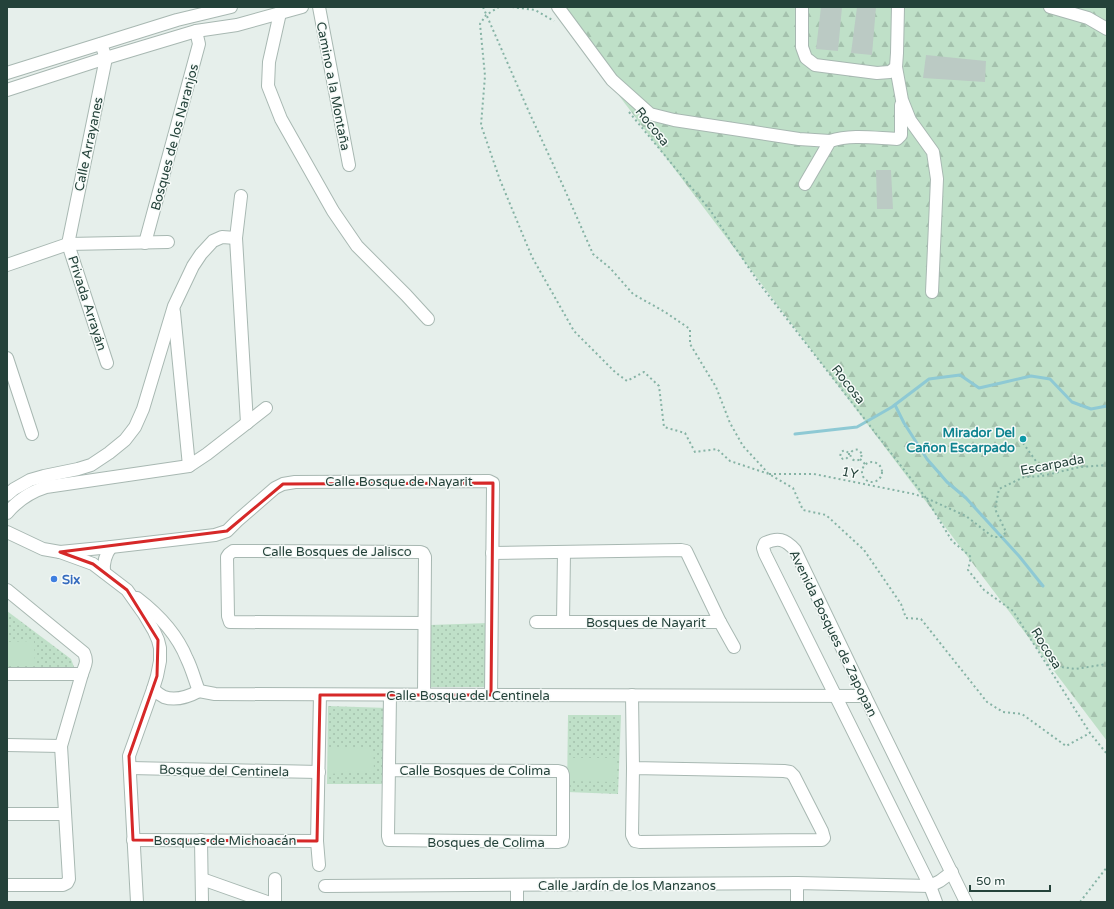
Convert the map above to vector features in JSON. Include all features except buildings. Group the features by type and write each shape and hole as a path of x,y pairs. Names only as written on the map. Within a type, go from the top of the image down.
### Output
{"street":[{"path":"7,74 101,44 190,11 231,7"},
{"path":"7,90 196,31 237,25 302,7"},
{"name":"Camino a la Montaña","path":"319,7 349,165"},
{"path":"558,7 612,80 650,114 674,120 791,137 830,140 854,136 897,139 901,135 902,100"},
{"path":"802,7 802,48 806,58 814,65 877,73 890,72 896,67"},
{"path":"898,7 896,67 902,100 910,120 933,152 937,180 932,292"},
{"path":"1050,7 1088,18 1107,29"},
{"path":"280,14 269,62 268,86 281,119 333,211 357,246 428,319"},
{"name":"Bosques de los Naranjos","path":"145,243 199,44 196,31"},
{"path":"101,44 106,58"},
{"name":"Calle Arrayanes","path":"68,244 106,58"},
{"path":"805,184 830,140"},
{"path":"241,196 236,238 247,423"},
{"path":"7,495 14,489 30,480 91,465 125,440 135,427 143,409 174,306 193,266 213,241 222,237 236,238"},
{"path":"7,265 68,244 168,242"},
{"name":"Privada Arrayán","path":"68,244 107,363"},
{"path":"174,306 189,466"},
{"path":"7,358 32,434"},
{"path":"7,513 14,505 29,494 46,487 189,466 207,454 266,408"},
{"path":"91,465 93,480"},
{"name":"Calle Bosque de Nayarit","path":"60,552 215,535 227,531 275,488 283,484 294,482 489,481 493,483 492,553"},
{"path":"7,532 43,549 60,552 93,564 151,608 165,623 187,658 199,691 188,697 176,699 163,697 153,689"},
{"name":"Avenida Bosques de Zapopan","path":"936,902 930,886 765,554 763,548 765,543 771,540 781,539 795,550 966,902"},
{"path":"104,572 106,554 111,547"},
{"name":"Bosques de Nayarit","path":"536,622 720,622 686,552 681,550 564,552"},
{"name":"Calle Bosques de Jalisco","path":"424,623 230,622 228,616 229,554 233,551 423,553 425,557 424,695"},
{"path":"491,695 492,553 564,552 563,622"},
{"path":"7,590 84,653 86,659 61,746 69,879 67,883 63,885 7,885"},
{"path":"127,590 154,631 160,648 160,661 153,689 129,756 137,902"},
{"path":"720,622 734,647"},
{"path":"160,648 178,642"},
{"path":"7,674 82,674"},
{"name":"Calle Bosque del Centinela","path":"199,691 214,694 320,695 865,696"},
{"path":"319,865 317,841 320,695"},
{"name":"Calle Bosques de Colima","path":"389,840 390,695"},
{"path":"632,695 632,835 635,841 822,840 824,838 798,783 790,772 633,768"},
{"path":"7,745 61,746"},
{"name":"Bosque del Centinela","path":"130,768 319,772"},
{"name":"Calle Bosques de Colima","path":"389,770 562,772"},
{"name":"Bosques de Colima","path":"389,840 562,841 562,772"},
{"path":"7,814 64,814"},
{"name":"Bosques de Michoacán","path":"134,840 317,841"},
{"path":"201,840 202,902"},
{"path":"930,886 952,872"},
{"path":"202,879 267,902"},
{"path":"275,879 275,902"},
{"path":"797,883 797,902"},
{"name":"Calle Jardín de los Manzanos","path":"325,886 517,886 797,883 930,886"},
{"path":"517,886 517,902"}],"path":[{"path":"483,7 593,254 610,268 633,294 665,312 690,329 690,344 716,387 730,423 743,446 769,474"},
{"path":"499,7 486,15 480,24 485,76 481,125 500,180 532,257 574,331 615,372 627,381 644,372 659,386 664,427 685,433 695,452 717,449 730,461 769,474 793,488 803,510 826,515 864,550 901,604 906,618 921,619 987,702 1003,712 1022,714 1066,746 1090,734"},
{"path":"512,7 535,10 556,22"},
{"name":"Rocosa","path":"626,107 710,210 759,284 926,498 952,541 971,557 968,570 984,590 1013,611 1090,734 1107,754"},
{"path":"1023,444 1038,464 1042,476"},
{"path":"860,459 854,460 849,454 846,451 842,451 840,454 840,457 843,459 849,456 849,454 854,450 860,450 862,453 860,459"},
{"path":"860,459 866,465"},
{"path":"875,462 882,470 882,477 872,482 866,480 862,470 866,465 875,462"},
{"name":"Escarpada","path":"926,498 966,516 993,537 1002,537 1006,532 995,509 999,489 1024,477 1042,476 1080,467 1107,464"},
{"name":"1Y","path":"769,474 814,474 914,494 926,498"},
{"path":"872,482 873,486"},
{"path":"1047,665 1075,670 1107,664"},
{"path":"1080,902 1107,867"}],"highlighted area":[{"path":"493,483 491,695 320,695 317,841 133,840 129,756 157,676 158,640 127,590 93,564 60,552 227,531 283,484"}],"green space":[{"path":"552,7 1107,7 1107,741"},
{"path":"7,611 71,659 74,667 69,671 7,669"},
{"path":"489,623 488,687 430,687 430,625"},
{"path":"34,641 35,666 7,666 7,642"},
{"path":"328,706 388,708 385,784 327,784"},
{"path":"568,715 621,715 618,794 567,792"},
{"path":"373,748 374,771 328,774 329,749"},
{"path":"568,758 616,758 615,782 568,781"}],"waterway":[{"path":"795,434 857,427 892,407 929,379 960,375 979,388 1031,376 1050,379 1072,402 1091,409 1107,406"},
{"path":"895,405 904,423 927,459 947,482 966,498 1019,556 1043,586"}],"place":[{"name":"Mirador Del Cañon Escarpado","path":"1023,439"},
{"name":"Six","path":"54,579"}]}
